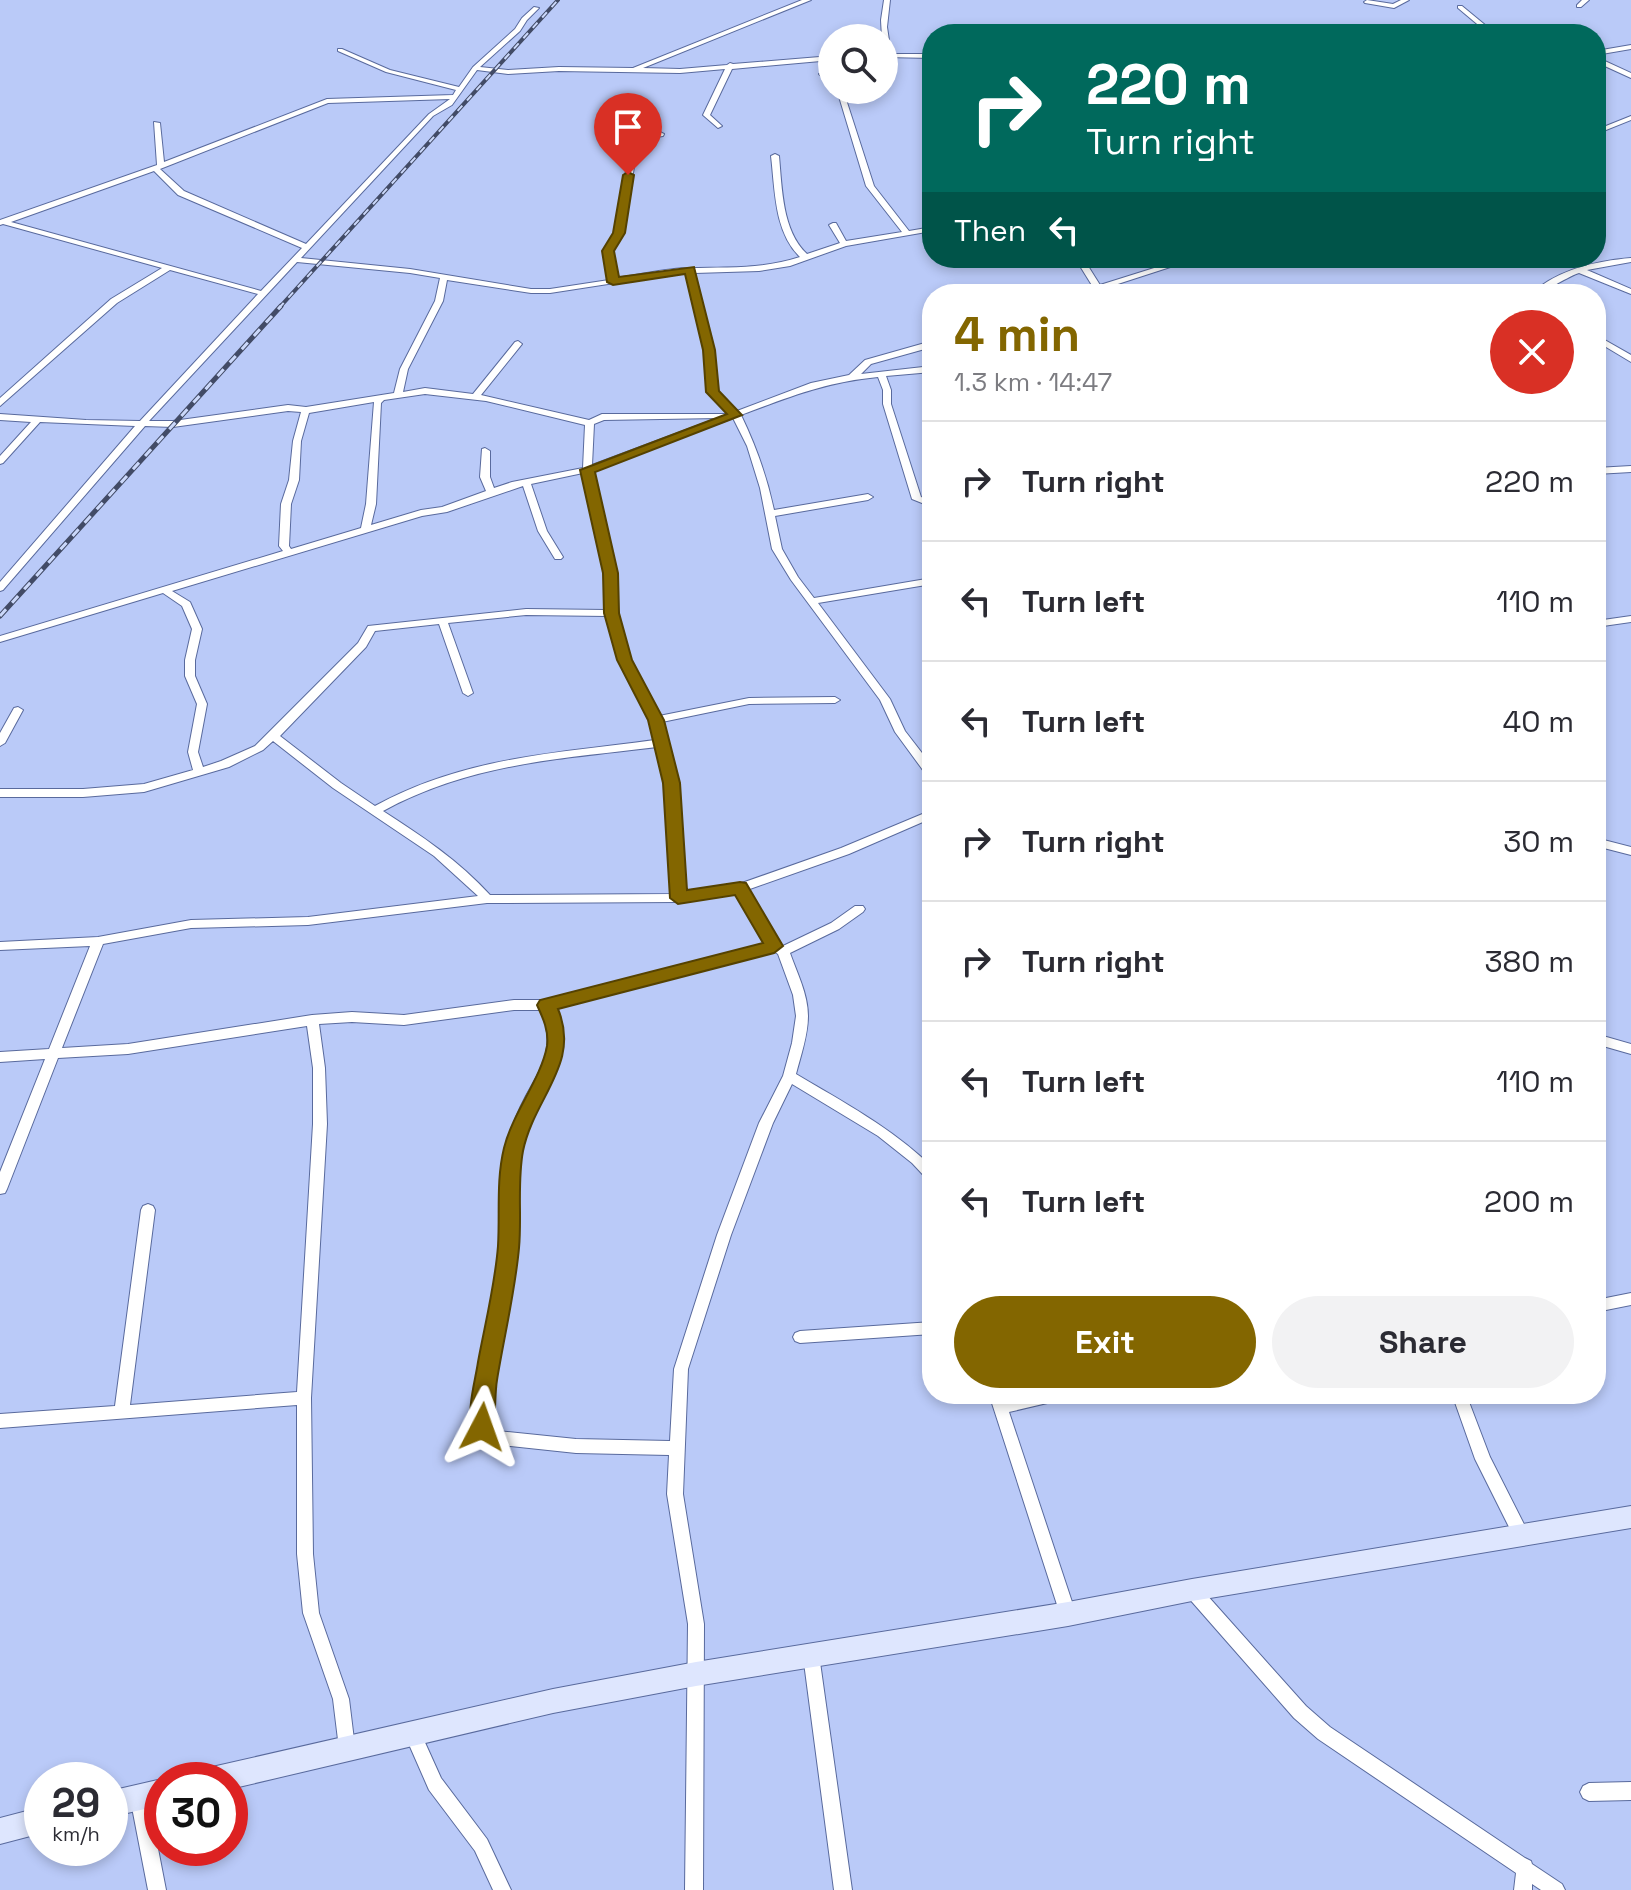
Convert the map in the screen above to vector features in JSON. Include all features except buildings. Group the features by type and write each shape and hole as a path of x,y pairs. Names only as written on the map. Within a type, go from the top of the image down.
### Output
{"main road":[{"path":"248,1771 553,1701 696,1674 1068,1614 1192,1590 1631,1517"},
{"path":"0,1831 24,1825"}],"street":[{"path":"634,70 808,0"},
{"path":"885,24 887,0"},
{"path":"1367,2 1394,6 1406,0"},
{"path":"1579,6 1586,0"},
{"path":"1460,7 1481,24"},
{"path":"0,588 35,543 142,424 431,115 450,104 475,68 518,30 536,8"},
{"path":"1606,51 1631,47"},
{"path":"340,50 388,71 459,89"},
{"path":"898,56 922,56"},
{"path":"475,68 508,72 680,71 818,59"},
{"path":"1606,64 1631,76"},
{"path":"718,126 706,115 730,65"},
{"path":"2,223 327,101 453,97"},
{"path":"844,104 870,186 906,232"},
{"path":"1606,128 1631,118"},
{"path":"156,123 158,167 181,193 308,248"},
{"path":"613,282 608,251 619,233 635,142 640,137 660,134"},
{"path":"775,156 779,201 793,242 806,258"},
{"path":"2,223 265,294"},
{"path":"833,225 844,244"},
{"path":"297,260 444,277 531,291 690,270 759,269 806,258 844,244 922,230"},
{"path":"1606,263 1631,260"},
{"path":"0,403 114,301 168,268"},
{"path":"1107,284 1161,268"},
{"path":"1546,284 1585,268"},
{"path":"690,270 709,350 712,392 736,415 751,446 777,549 811,601 885,699 900,732 922,761"},
{"path":"1580,270 1631,292"},
{"path":"398,393 404,369 439,301 444,277"},
{"path":"1606,343 1631,359"},
{"path":"474,398 518,344"},
{"path":"852,377 868,362 922,347"},
{"path":"0,639 421,513 444,510 491,492 587,470 814,385 852,377 922,370"},
{"path":"881,374 890,415 917,499 922,501"},
{"path":"0,417 173,424 297,408 305,412 320,406 425,391 474,398 590,423 602,417 736,415"},
{"path":"365,530 371,504 377,403 381,398"},
{"path":"289,552 284,546 286,504 294,480 294,459 305,412"},
{"path":"0,461 37,420"},
{"path":"590,423 587,470 611,573 611,613 624,660 656,720 671,783 678,898"},
{"path":"485,451 485,477 491,492"},
{"path":"1606,470 1631,469"},
{"path":"526,482 545,542 558,557"},
{"path":"770,514 868,497"},
{"path":"811,601 922,583"},
{"path":"166,591 186,604 197,629 190,676 202,704 193,752 199,772"},
{"path":"0,793 83,793 144,788 199,772 259,748 362,645 372,628 526,612 611,613"},
{"path":"1606,623 1631,619"},
{"path":"443,622 468,693"},
{"path":"656,720 749,701 835,700"},
{"path":"0,743 18,710"},
{"path":"273,736 375,811 440,852 466,874 487,899"},
{"path":"375,811 423,786 482,768 663,743"},
{"path":"0,946 98,941 191,924 308,921 487,899 678,898 740,888 845,851 922,818"},
{"path":"1606,845 1631,851"},
{"path":"694,1890 696,1624 675,1494 681,1369 724,1235 766,1123 789,1076 802,1016 799,995 779,949 740,888"},
{"path":"0,1057 128,1049 312,1020 352,1017 404,1020 514,1005 547,1005 779,949 835,926 859,909"},
{"path":"0,1189 98,941"},
{"path":"547,1005 556,1027 557,1045 522,1119 513,1151 508,1248 484,1394 482,1427 493,1437 576,1446 677,1448"},
{"path":"312,1020 319,1068 319,1167 304,1398 305,1554 311,1613 341,1699 347,1748"},
{"path":"1606,1042 1631,1049"},
{"path":"789,1076 867,1122 922,1164"},
{"path":"122,1410 148,1210"},
{"path":"1606,1304 1631,1299"},
{"path":"800,1337 922,1329"},
{"path":"0,1421 304,1398"},
{"path":"1000,1404 1068,1614"},
{"path":"1463,1404 1483,1459 1522,1536"},
{"path":"1192,1590 1300,1712 1324,1733 1556,1890"},
{"path":"811,1655 843,1890"},
{"path":"412,1733 435,1784 481,1845 502,1890"},
{"path":"1589,1792 1631,1791"},
{"path":"156,1866 157,1890"},
{"path":"1523,1890 1525,1867"}],"railway":[{"path":"279,308 558,0"},
{"path":"0,616 281,306"}],"route":[{"path":"482,1427 489,1358 508,1248 513,1151 522,1119 557,1045 556,1027 547,1005 774,946 740,888 678,898 671,783 663,743 656,720 624,660 611,613 611,573 587,470 736,415 712,392 702,310 690,270 613,282 608,251 619,233 628,175"}]}
